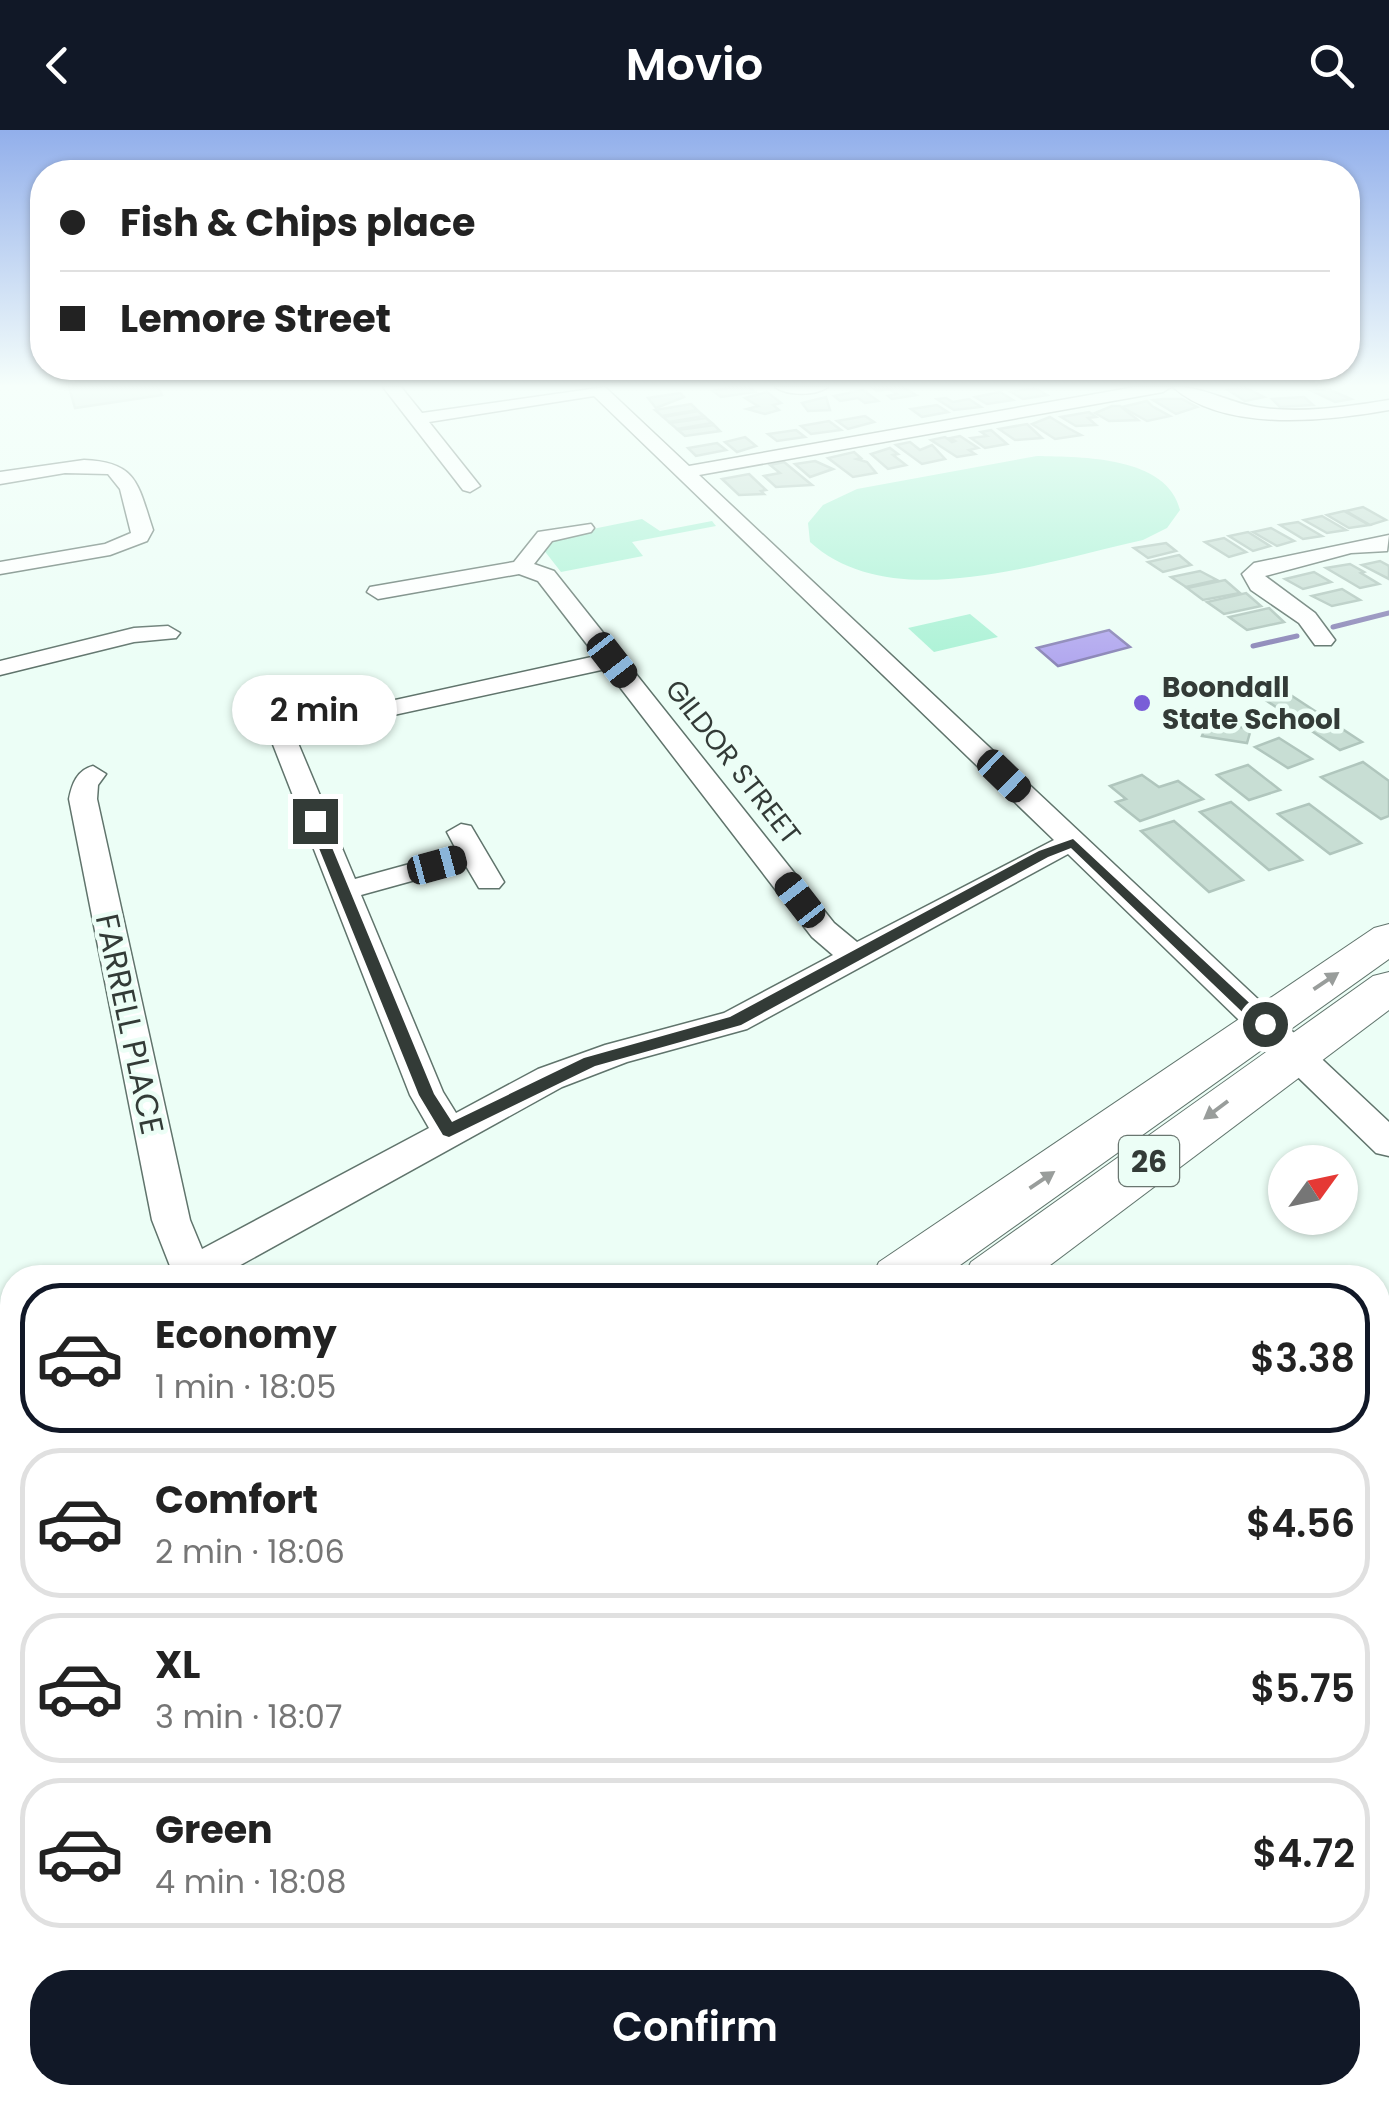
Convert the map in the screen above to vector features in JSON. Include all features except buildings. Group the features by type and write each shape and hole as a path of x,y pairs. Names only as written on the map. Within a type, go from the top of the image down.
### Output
{"highway":[{"name":"26","path":"1006,1265 1280,1039 1389,938"},
{"name":"26","path":"920,1265 1280,1039 1389,987"}],"street":[{"path":"0,568 120,546 140,537 143,530 125,479"},
{"path":"465,479 470,486"},
{"path":"692,479 1389,1144"},
{"path":"378,592 522,564 534,555 536,544 546,536 584,528"},
{"path":"1323,640 1307,618 1259,585 1253,574 1262,568 1351,547 1386,546"},
{"name":"GILDOR STREET","path":"522,564 546,576 823,930 854,956"},
{"path":"0,668 134,636 168,633"},
{"path":"449,1131 427,1095 286,750 290,735 313,725 612,660"},
{"name":"FARRELL PLACE","path":"92,774 83,799 171,1220 184,1265"},
{"path":"343,891 468,843 489,882"},
{"path":"205,1265 449,1131 580,1066 736,1021 1043,854 1073,843"}],"green space":[{"path":"911,479 1158,479 1172,492 1180,510 1167,528 1143,540 1016,570 926,580 883,576 844,564 810,542 808,523 823,505 857,489"},
{"path":"642,519 660,531 712,521 716,526 632,542 643,556 561,572 543,549 553,537"},
{"path":"970,614 998,637 934,652 908,628"}],"shaded area":[{"path":"1109,630 1130,647 1058,666 1037,648"}],"waterway":[{"path":"1333,627 1389,613"},
{"path":"1253,646 1297,636"}],"place":[{"name":"Boondall State School","path":"1142,703"}],"route":[{"path":"315,821 427,1095 449,1131 550,1078 590,1062 736,1021 1043,854 1073,843 1265,1024"}]}
